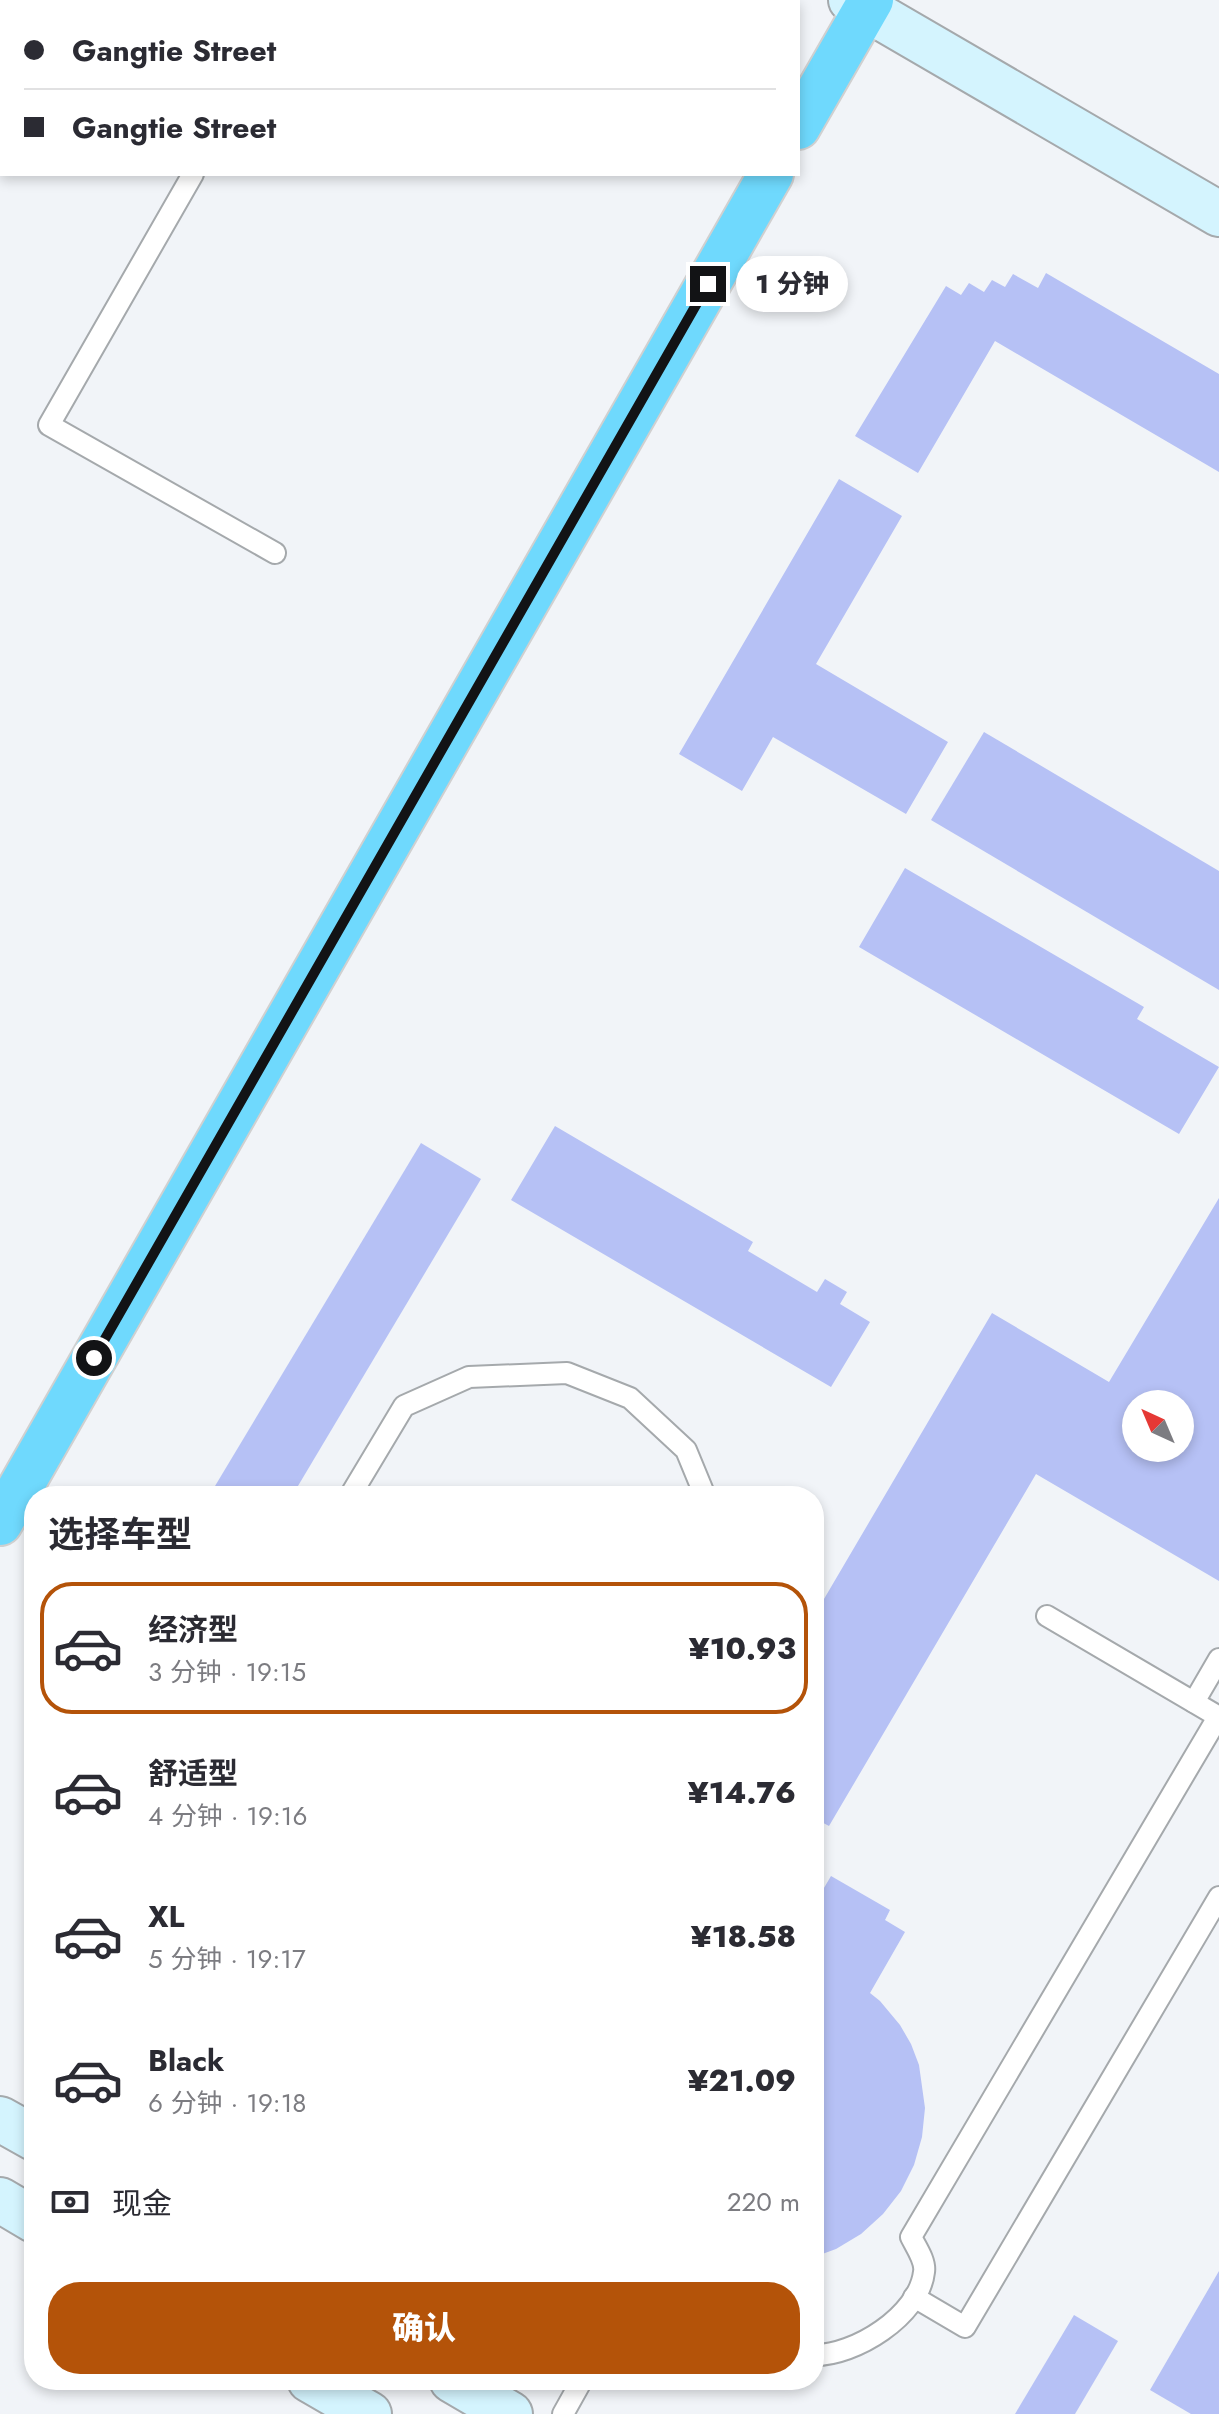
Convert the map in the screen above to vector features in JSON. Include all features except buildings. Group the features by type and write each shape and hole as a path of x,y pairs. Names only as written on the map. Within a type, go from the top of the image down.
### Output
{"highway":[{"path":"800,123 862,3"},
{"path":"0,1523 770,176"}],"street":[{"path":"862,3 1219,214"},
{"path":"0,2119 24,2132"},
{"path":"0,2200 24,2214"},
{"path":"327,2390 369,2414"},
{"path":"469,2390 510,2414"}],"lane":[{"path":"192,176 49,425 275,553"},
{"path":"356,1486 404,1406 469,1377 567,1373 630,1398 686,1450 701,1486"},
{"path":"824,2355 867,2341 895,2319 914,2297 924,2272 920,2252 911,2237 1219,1717 1047,1616"},
{"path":"1194,1702 1219,1659"},
{"path":"914,2297 965,2327 1219,1897"},
{"path":"563,2414 576,2390"}],"route":[{"path":"94,1358 708,284"}]}
